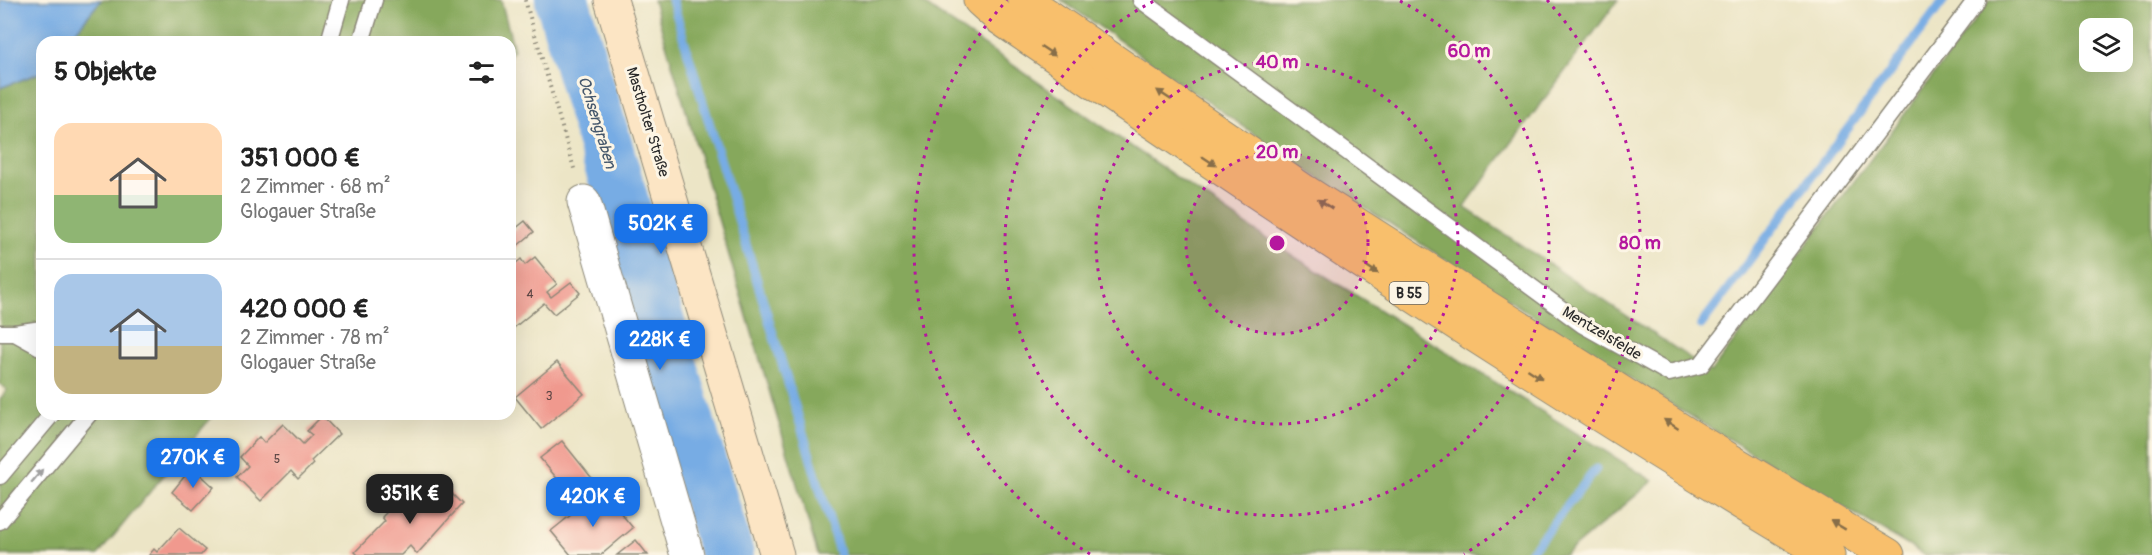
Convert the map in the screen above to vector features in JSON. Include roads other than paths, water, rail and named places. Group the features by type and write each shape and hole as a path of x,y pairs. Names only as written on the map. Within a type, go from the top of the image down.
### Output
{"main road":[{"name":"B 55","path":"980,0 1000,18 1291,217 1674,464 1828,555"},
{"name":"B 55","path":"1024,0 1304,191 1693,438 1888,555"}],"street":[{"name":"Mastholter Straße","path":"611,0 777,555"},
{"path":"584,202 687,555"}],"lane":[{"path":"331,36 341,0"},
{"path":"364,36 374,0"},
{"name":"Mentzelsfelde","path":"1141,0 1583,325 1669,373 1701,365 1976,0"},
{"path":"7,333 36,330"},
{"path":"7,333 36,345"},
{"path":"0,476 47,420"},
{"path":"0,521 84,420"}],"water":[{"path":"0,0 101,0 72,36 36,36 36,74 0,88"}],"waterway":[{"name":"Ochsengraben","path":"562,0 727,555"},
{"path":"672,0 840,555"},
{"path":"1701,325 1944,0"},
{"path":"1528,555 1596,469"}]}
